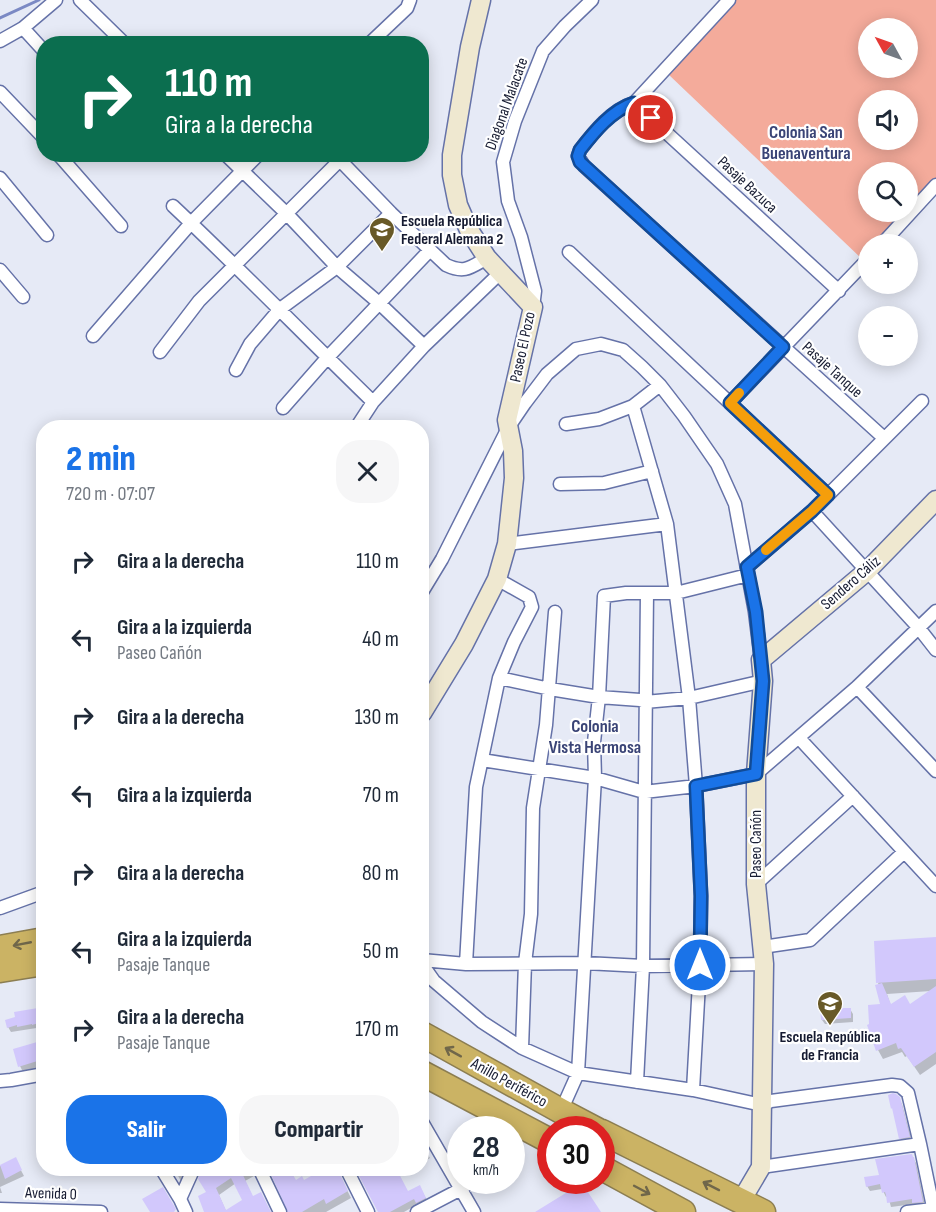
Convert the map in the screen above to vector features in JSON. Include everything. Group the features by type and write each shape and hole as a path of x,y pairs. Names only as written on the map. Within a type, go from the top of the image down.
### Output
{"highway":[{"path":"0,948 36,941"},
{"path":"0,970 36,964"},
{"name":"Anillo Periférico","path":"429,1039 569,1116"},
{"path":"472,1100 468,1092 473,1076 489,1071"},
{"name":"Anillo Periférico","path":"429,1077 537,1134"},
{"path":"615,1138 763,1212"},
{"path":"615,1175 683,1212"}],"street":[{"path":"0,41 23,28 56,0"},
{"path":"80,0 117,36"},
{"path":"377,36 406,8 410,0"},
{"name":"Paseo El Pozo","path":"429,580 508,428 507,420 533,307 487,258 469,230 458,205 452,175 452,155 470,47 481,0"},
{"name":"Diagonal Malacate","path":"533,307 535,291 508,201 503,162 515,121 543,51 592,0"},
{"name":"Pasaje Tanque","path":"729,0 634,103 626,105 612,115 585,143 578,156 580,162 884,438"},
{"path":"23,28 36,42"},
{"path":"0,92 36,130"},
{"name":"Pasaje Bazuca","path":"634,103 838,291"},
{"path":"65,162 121,226"},
{"path":"233,162 287,214 337,267 424,346"},
{"path":"93,336 191,223 251,162"},
{"path":"160,352 199,301 287,214 335,162"},
{"path":"345,162 391,213 446,265 466,270 487,258"},
{"path":"0,178 47,235"},
{"path":"891,234 936,185"},
{"path":"173,206 373,402"},
{"path":"236,370 250,344 280,309 337,267 391,213"},
{"path":"283,408 327,358 430,250"},
{"path":"569,252 828,495"},
{"path":"0,270 23,297"},
{"path":"730,403 858,270"},
{"path":"361,420 373,402 424,346 500,273"},
{"name":"Paseo Cañón","path":"508,428 548,374 576,349 601,344 623,350 660,385 684,416 717,464 735,504 756,612 763,681 756,774 756,884 763,956 761,1167 741,1201"},
{"path":"566,424 599,419 633,406 660,385"},
{"path":"561,1112 578,1073 595,778 594,741 599,697 604,596 626,593 676,593 748,571 812,511 922,401"},
{"path":"633,406 667,524 689,698 701,896 700,965 693,1090"},
{"path":"429,702 464,644 497,579 507,544 513,478 513,451 508,428"},
{"path":"560,484 604,483 652,471"},
{"name":"Sendero Cáliz","path":"761,660 867,571 936,500"},
{"path":"812,511 918,627 936,650"},
{"path":"507,544 667,524"},
{"path":"466,964 476,787 500,678 514,642 532,607 529,597 497,579"},
{"path":"636,1082 643,966 647,593"},
{"path":"482,760 595,778 645,792 696,786 756,774 857,687 936,611"},
{"path":"522,1048 525,963 531,914 533,808 550,689 555,612"},
{"path":"500,678 550,689 645,702 689,698 763,681"},
{"path":"857,687 936,771"},
{"path":"799,738 936,886"},
{"path":"756,884 853,796"},
{"path":"429,962 700,965 763,956 810,939 904,852"},
{"path":"0,908 36,895"},
{"path":"429,973 434,981 482,1022 522,1048 578,1073 693,1090 762,1105 771,1101 892,1085 900,1086 908,1094 934,1210 907,1212"},
{"path":"0,1081 36,1075"},
{"path":"429,1134 447,1166"},
{"path":"761,1167 920,1144"},
{"path":"166,1176 186,1212"},
{"path":"180,1199 190,1176"},
{"path":"263,1176 280,1212"},
{"path":"350,1176 368,1212"},
{"path":"417,1212 451,1194"},
{"path":"463,1194 474,1212"},
{"name":"Avenida 0","path":"0,1209 101,1212"}],"shaded area":[{"path":"736,0 936,0 936,178 918,198 918,162 858,162 858,222 896,222 884,234 858,234 858,255 668,74"}],"building":[{"path":"936,937 936,979 876,983 874,941"},
{"path":"882,983 891,1004 905,995 910,1004 936,986 936,1052 914,1067 901,1048 898,1049 896,1043 876,1051 867,1025 869,1024 868,1005 880,1004 875,985"},
{"path":"841,1005 841,1008 851,1008 851,1018 821,1020 820,1006"},
{"path":"36,1008 36,1024 7,1028 5,1020 15,1017 14,1012"},
{"path":"36,1042 36,1061 18,1067 13,1049"},
{"path":"893,1093 900,1097 910,1137 899,1139 888,1095"},
{"path":"912,1154 923,1202 912,1203 912,1199 887,1203 885,1192 882,1193 880,1184 866,1187 864,1177 879,1175 875,1159"},
{"path":"16,1157 22,1170 5,1179 0,1165"},
{"path":"199,1176 243,1176 253,1196 261,1192 271,1212 204,1212 198,1196 206,1192 198,1179","holes":["231,1178 242,1200 226,1210 216,1188"]},
{"path":"272,1176 294,1176 296,1180 302,1176 304,1180 311,1176 341,1176 348,1191 326,1204 324,1199 302,1212 288,1212"},
{"path":"359,1176 400,1176 408,1191 420,1185 426,1198 416,1203 414,1199 390,1212 378,1212"},
{"path":"163,1187 176,1209 174,1212 150,1212 142,1199"},
{"path":"564,1194 589,1194 601,1212 535,1212"}],"waterway":[{"path":"0,18 39,0"}],"slow traffic":[{"path":"739,393 730,403 828,495 766,550"}],"place":[{"name":"Escuela República Federal Alemana 2","path":"382,253"},
{"name":"Escuela República de Francia","path":"830,1027"}],"district":[{"name":"Colonia San Buenaventura","path":"806,142"},
{"name":"Colonia Vista Hermosa","path":"595,736"}],"route":[{"path":"651,118 634,103 626,105 612,115 580,150 578,156 580,162 783,347 730,403 828,495 747,567 756,612 763,681 756,774 696,786 701,896 700,965"}]}
